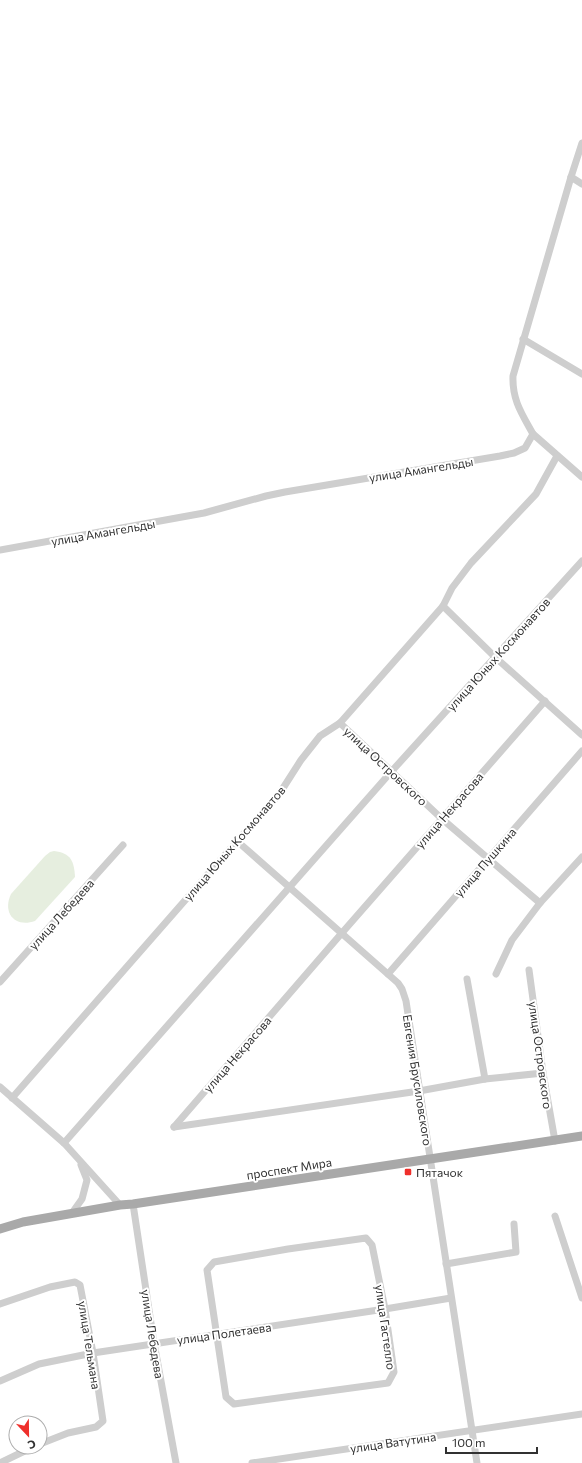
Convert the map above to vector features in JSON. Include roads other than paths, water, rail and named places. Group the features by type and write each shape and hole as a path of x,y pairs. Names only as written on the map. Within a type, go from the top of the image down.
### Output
{"main road":[{"name":"проспект Мира","path":"0,1229 23,1222 120,1205 582,1136"}],"street":[{"path":"582,143 522,339 513,376 512,388 514,398 533,434 582,478"},
{"path":"571,177 582,184"},
{"path":"522,339 582,374"},
{"name":"улица Амангельды","path":"0,550 204,513 285,492 514,454 525,448 533,434"},
{"name":"улица Юных Космонавтов","path":"12,1098 237,840 278,796 301,760 320,736 340,723 443,606 452,588 471,563 536,494 557,456"},
{"name":"улица Юных Космонавтов","path":"64,1143 391,772 581,564"},
{"path":"443,606 495,657 582,735"},
{"name":"улица Некрасова","path":"543,1073 486,1079 419,1091 174,1127 441,818 545,701"},
{"name":"улица Островского","path":"340,723 441,818 540,903"},
{"name":"улица Пушкина","path":"388,974 582,751"},
{"name":"Евгения Брусиловского","path":"237,840 402,988 406,1001 477,1463"},
{"name":"улица Лебедева","path":"0,982 122,845"},
{"path":"496,974 512,940 540,903 582,857"},
{"name":"улица Островского","path":"529,970 554,1141"},
{"path":"467,979 486,1079"},
{"path":"0,1087 64,1143 120,1205"},
{"path":"72,1213 82,1200 87,1180 80,1162"},
{"name":"улица Лебедева","path":"132,1204 154,1343 176,1463"},
{"path":"555,1216 582,1298"},
{"path":"446,1264 516,1252 514,1224"},
{"name":"улица Гастелло","path":"366,1238 372,1245 385,1309 394,1372 388,1383 234,1404 226,1397 217,1335 207,1270 214,1262 288,1248 366,1238"},
{"name":"улица Тельмана","path":"0,1304 50,1287 75,1282 80,1285 93,1353 103,1421 96,1427 68,1433 48,1441"},
{"name":"улица Полетаева","path":"0,1381 39,1364 93,1353 451,1298"},
{"name":"улица Ватутина","path":"252,1463 582,1414"},
{"path":"0,1463 16,1455"}],"place":[{"name":"Пятачок","path":"408,1172"}]}
